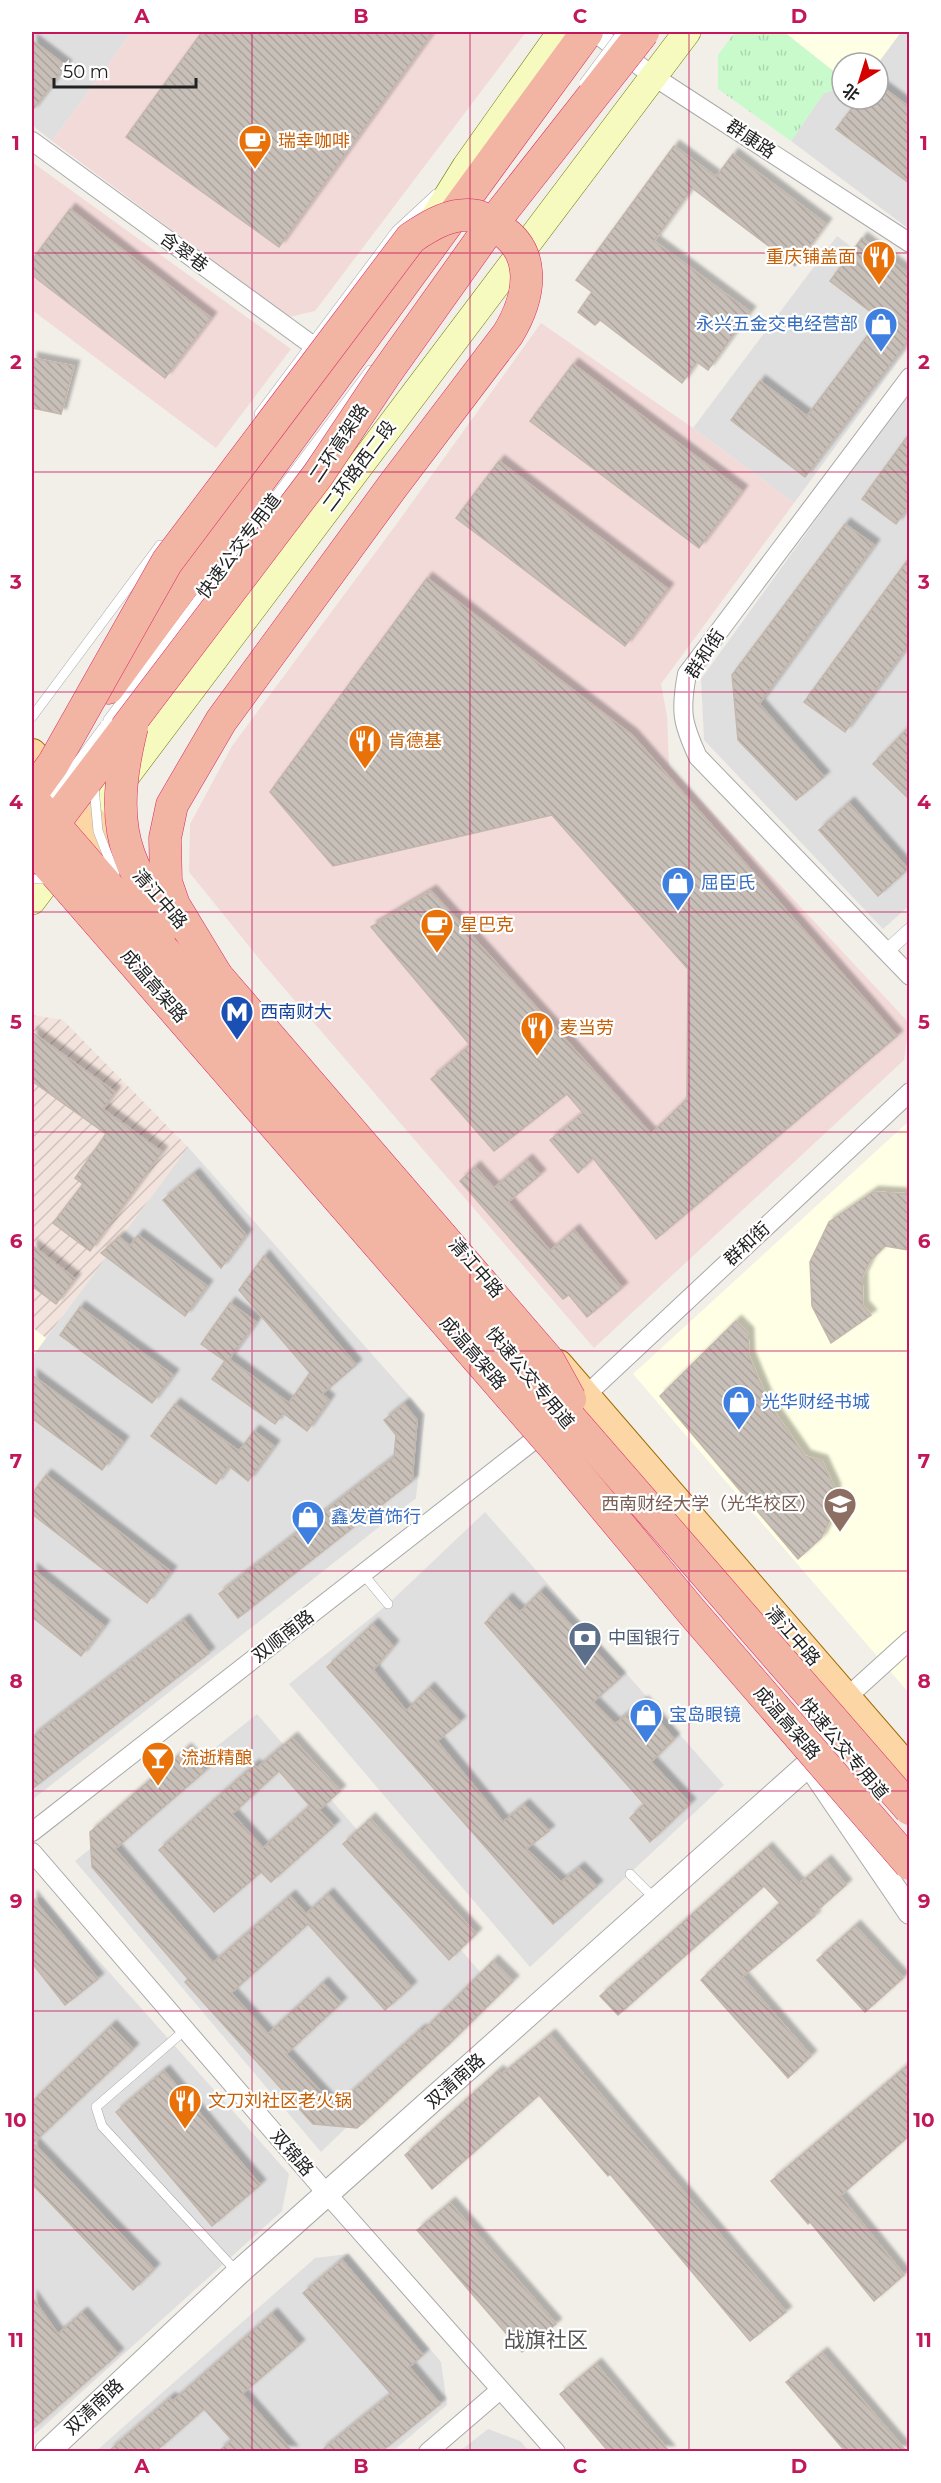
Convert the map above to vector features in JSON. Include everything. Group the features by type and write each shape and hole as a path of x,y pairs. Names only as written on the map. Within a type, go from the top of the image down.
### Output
{"highway":[{"path":"38,771 587,32"},
{"name":"二环高架路","path":"36,866 122,719 318,475 384,376 490,227 643,32"},
{"path":"38,771 167,562 411,238 433,224 463,216 477,216 512,238 522,253 527,276 521,314 221,721 172,805 165,838 166,882 174,905 217,976"},
{"path":"122,719 124,761 119,802 127,851 144,887 165,916 549,1361 605,1459"},
{"name":"成温高架路","path":"32,799 909,1809"},
{"name":"成温高架路","path":"32,846 556,1449 692,1612 909,1864"},
{"path":"873,1823 909,1872"}],"main road":[{"path":"38,771 390,290 466,166 561,32"},
{"name":"二环路西二段","path":"32,901 36,866 93,820 687,32"},
{"name":"清江中路","path":"38,771 93,820 909,1772"},
{"path":"36,866 534,1440 909,1879"}],"street":[{"name":"群康路","path":"594,32 653,76 909,243"},
{"name":"含翠巷","path":"32,141 336,363"},
{"name":"群和街","path":"909,377 687,674 682,702 684,728 698,757 909,976"},
{"path":"886,951 909,930"},
{"name":"群和街","path":"585,1396 909,1092"},
{"name":"双顺南路","path":"32,1832 534,1440"},
{"path":"846,1698 909,1640"},
{"name":"双清南路","path":"47,2451 238,2273 809,1764 846,1698"},
{"path":"809,1764 909,1912"},
{"name":"双锦路","path":"32,1852 328,2194 556,2451"},
{"path":"428,2451 500,2390"}],"lane":[{"path":"580,87 622,32"},
{"path":"254,421 396,231 466,166"},
{"path":"477,226 491,207"},
{"name":"快速公交专用道","path":"32,823 122,719 378,359"},
{"path":"32,717 168,536"},
{"name":"快速公交专用道","path":"122,719 94,777 98,831 108,860 125,892 151,930 837,1742"},
{"path":"36,866 62,879 81,884"},
{"name":"快速公交专用道","path":"99,891 108,895 151,930"},
{"path":"363,1574 388,1604"},
{"path":"630,1874 657,1901"},
{"path":"185,2030 96,2107 102,2126 238,2273"}],"shaded area":[{"path":"32,32 132,32 52,141 32,125"},
{"path":"132,32 526,32 315,311 289,317 52,141"},
{"path":"784,32 901,32 887,51 830,51 830,68"},
{"path":"901,32 909,32 909,229 791,141 824,93 830,91 830,111 890,111 890,51 887,51"},
{"path":"32,162 291,349 216,448 32,310"},
{"path":"837,236 909,290 909,347 794,503 693,428"},
{"path":"541,323 693,428 794,503 661,684 667,716 669,766 909,1023 904,1060 594,1348 265,966 189,872 190,824 232,746 398,522"},
{"path":"909,391 910,905 883,929 704,740 701,679"},
{"path":"32,1015 63,1020 188,1147 46,1338 32,1327"},
{"name":"西南财经大学（光华校区）","path":"909,1121 909,1693 633,1374"},
{"path":"188,1147 425,1414 416,1498 32,1800 32,1357"},
{"path":"32,1327 46,1338 32,1357"},
{"path":"485,1512 724,1785 530,1967 289,1684 388,1604"},
{"path":"257,1714 493,1987 321,2152 75,1861"},
{"path":"32,1897 43,1898 289,2174 282,2211 32,2437"},
{"path":"349,2254 441,2362 447,2405 393,2451 95,2452 315,2258"},
{"path":"488,2429 520,2441 529,2451 460,2451"}],"green space":[{"path":"735,32 784,32 830,68 830,91 824,93 791,141 718,89 718,55"}],"building":[{"path":"202,32 433,32 279,247 126,137"},
{"path":"32,40 66,66 32,111"},
{"path":"890,93 909,107 909,183 836,129 850,111 890,111"},
{"path":"674,146 716,177 733,154 826,224 795,266 692,188 654,241 750,312 708,370 697,362 682,383 600,320 595,325 578,312 592,292 576,280"},
{"path":"70,209 211,318 165,378 32,275 32,260"},
{"path":"862,238 909,274 909,340 805,477 731,420 760,381 807,416 880,319 830,281"},
{"path":"32,358 74,366 61,414 32,408"},
{"path":"573,364 742,491 699,548 530,421"},
{"path":"909,434 909,506 896,524 862,499"},
{"path":"499,461 668,589 625,646 456,518"},
{"path":"845,524 874,545 759,704 824,777 796,800 738,740 732,675"},
{"path":"909,558 909,644 845,732 804,702"},
{"path":"427,578 632,735 897,1036 656,1239 593,1158 578,1173 550,1140 583,1113 567,1094 494,1151 431,1079 470,1045 371,927 431,891 651,1134 687,1099 688,969 552,815 333,866 270,792"},
{"path":"909,727 909,799 873,764"},
{"path":"849,803 908,869 878,896 819,830"},
{"path":"32,1032 115,1092 103,1109 162,1152 90,1251 53,1223 83,1184 75,1178 106,1134 32,1081"},
{"path":"527,1160 540,1175 508,1202 550,1251 574,1230 622,1288 587,1317 569,1295 563,1299 460,1181 475,1167 494,1188"},
{"path":"194,1174 246,1235 221,1268 163,1200"},
{"path":"873,1192 909,1194 909,1250 885,1246 870,1261 862,1277 863,1306 871,1315 831,1343 812,1306 810,1262 829,1222"},
{"path":"138,1235 207,1286 185,1316 101,1253 119,1237 130,1246"},
{"path":"32,1245 75,1279 56,1304 32,1286"},
{"path":"264,1256 356,1365 322,1394 329,1400 307,1431 283,1413 275,1424 212,1379 225,1361 201,1344 230,1303 256,1322 229,1359 289,1403 310,1373 239,1290"},
{"path":"80,1307 173,1375 152,1403 60,1335"},
{"name":"光华财经书城","path":"736,1321 748,1333 749,1356 770,1406 805,1456 822,1461 835,1489 830,1520 821,1538 798,1559 660,1396"},
{"path":"32,1375 123,1442 102,1470 32,1418"},
{"path":"175,1404 239,1451 254,1431 274,1446 248,1481 229,1466 216,1484 151,1436"},
{"path":"404,1404 417,1420 412,1481 238,1618 219,1594 394,1457 396,1435 384,1420"},
{"path":"46,1475 171,1572 147,1603 32,1514 32,1494"},
{"path":"32,1569 104,1626 81,1656 32,1617"},
{"path":"540,1592 620,1678 593,1702 615,1724 643,1702 674,1739 651,1762 690,1804 650,1842 630,1818 644,1804 485,1623 507,1599 520,1612"},
{"path":"184,1620 209,1653 32,1789 32,1737"},
{"path":"373,1624 393,1646 373,1670 406,1711 429,1688 460,1722 437,1741 503,1822 524,1805 549,1831 526,1849 561,1882 579,1868 597,1886 553,1924 327,1667"},
{"path":"292,1738 340,1791 319,1810 334,1826 271,1882 261,1872 214,1912 159,1850 254,1765 257,1768","holes":["279,1771 310,1806 263,1848 232,1814"]},
{"path":"186,1749 205,1771 115,1849 213,1963 290,1896 306,1914 328,1894 411,1987 385,2010 308,1924 231,1993 268,2034 323,1983 341,2003 286,2054 335,2107 420,2030 422,2032 493,1961 513,1981 447,2046 357,2128 313,2124 185,1982 188,1979 92,1867 90,1832"},
{"path":"370,1819 476,1934 449,1960 343,1844"},
{"path":"767,1848 799,1884 826,1861 846,1885 813,1914 815,1916 742,1977 811,2056 788,2078 701,1980 780,1903 764,1886 618,2015 600,1996"},
{"path":"32,1897 98,1979 65,2005 32,1963"},
{"path":"855,1926 903,1978 865,2012 817,1960"},
{"path":"111,2026 133,2049 33,2143 154,2269 133,2290 32,2184 32,2102"},
{"path":"550,2035 786,2312 750,2341 610,2174 608,2176 539,2095 432,2189 405,2155 498,2071 501,2075"},
{"path":"909,2064 909,2136 840,2196 904,2275 874,2301 810,2222 808,2224 771,2181"},
{"path":"164,2071 260,2185 212,2226 116,2112"},
{"path":"450,2203 556,2324 522,2352 417,2230"},
{"path":"342,2260 423,2355 409,2367 440,2404 382,2451 321,2451 391,2394 303,2293"},
{"path":"32,2297 58,2334 82,2313 118,2354 32,2429"},
{"path":"272,2314 299,2345 242,2394 292,2451 219,2451 232,2440 204,2409 156,2451 109,2451 170,2398 173,2401"},
{"path":"822,2353 906,2451 845,2451 786,2382"},
{"path":"596,2364 669,2451 608,2451 560,2394"}],"place":[{"name":"瑞幸咖啡","path":"255,170"},
{"name":"重庆铺盖面","path":"879,286"},
{"name":"永兴五金交电经营部","path":"881,353"},
{"name":"肯德基","path":"365,770"},
{"name":"屈臣氏","path":"678,912"},
{"name":"星巴克","path":"437,954"},
{"name":"西南财大","path":"237,1041"},
{"name":"麦当劳","path":"537,1057"},
{"name":"光华财经书城","path":"739,1431"},
{"name":"西南财经大学（光华校区）","path":"840,1533"},
{"name":"鑫发首饰行","path":"308,1546"},
{"name":"中国银行","path":"585,1667"},
{"name":"宝岛眼镜","path":"646,1744"},
{"name":"流逝精酿","path":"158,1787"},
{"name":"文刀刘社区老火锅","path":"185,2130"}],"district":[{"name":"战旗社区","path":"546,2340"}]}
